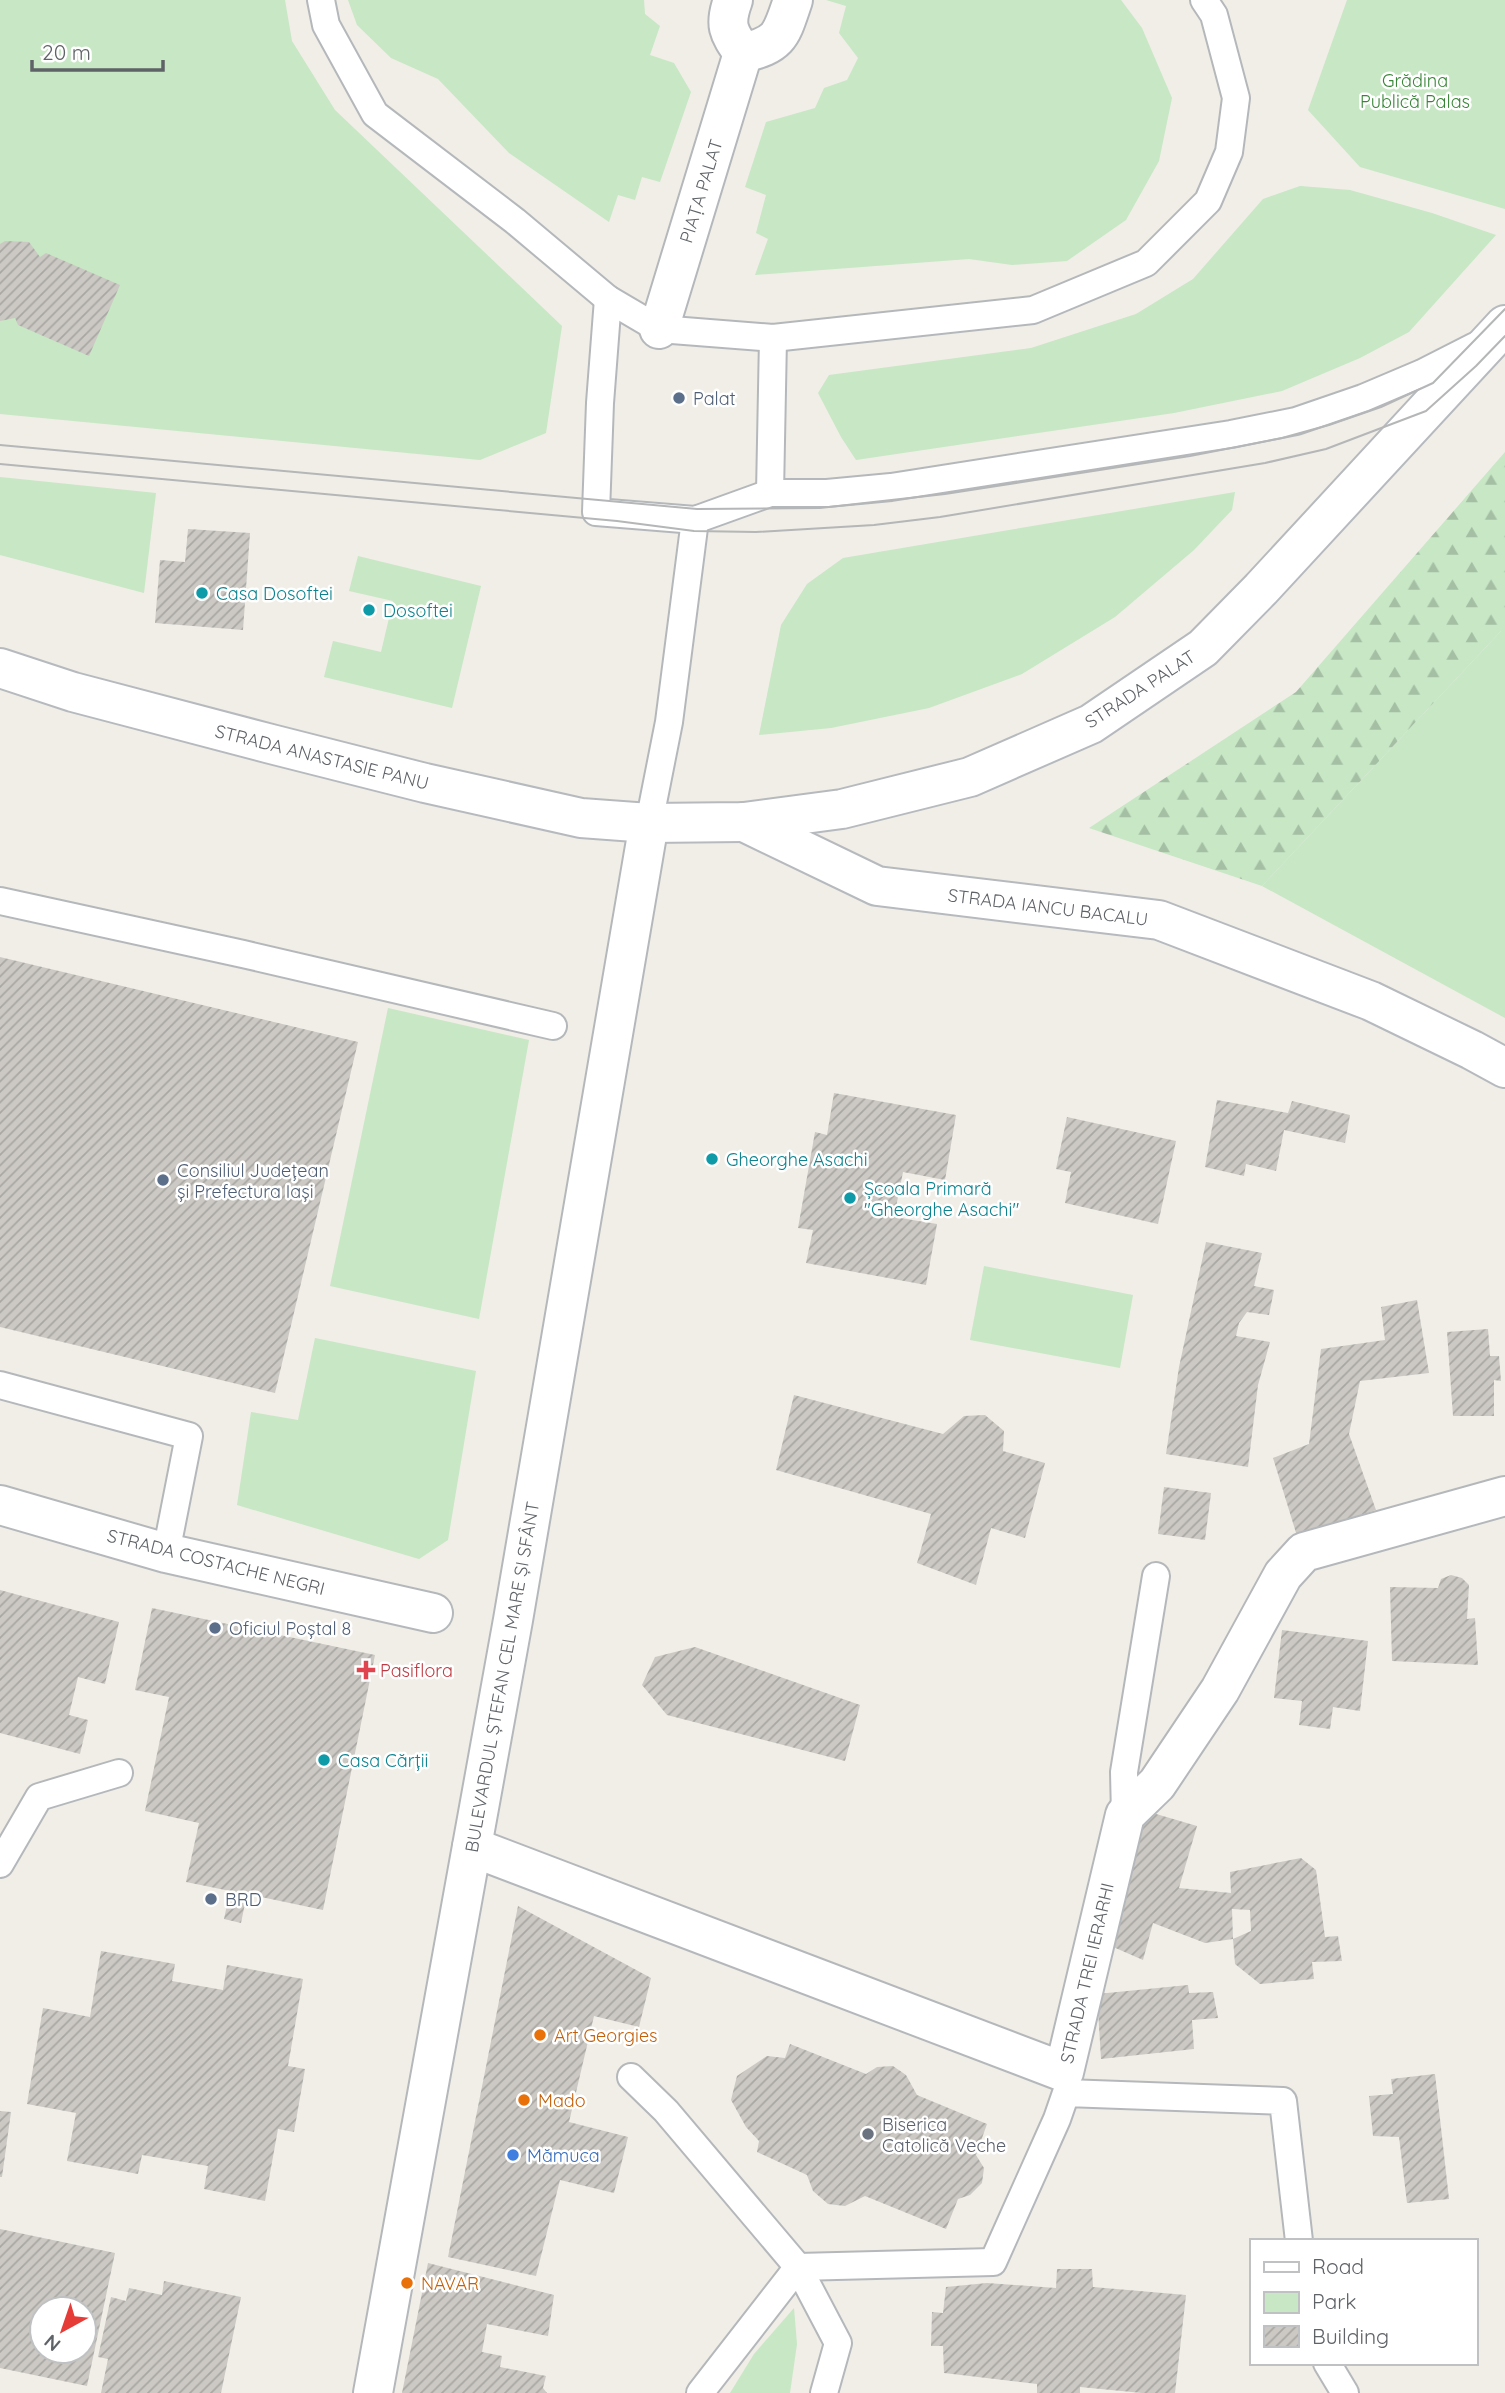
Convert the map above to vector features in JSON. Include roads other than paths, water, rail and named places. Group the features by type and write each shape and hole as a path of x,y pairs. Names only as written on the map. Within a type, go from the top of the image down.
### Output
{"street":[{"path":"733,0 727,17 730,35 743,53 764,48 781,34 793,0"},
{"name":"PIAȚA PALAT","path":"659,329 743,53"},
{"name":"STRADA PALAT","path":"649,823 744,822 842,809 970,777 1091,724 1203,648 1501,330"},
{"name":"STRADA ANASTASIE PANU","path":"0,668 73,692 425,783 581,818 649,823"},
{"name":"STRADA IANCU BACALU","path":"744,822 877,886 1159,920 1371,1001 1472,1049 1505,1068"},
{"name":"BULEVARDUL ȘTEFAN CEL MARE ȘI SFÂNT","path":"373,2393 511,1633 649,823"},
{"path":"1125,1815 1157,1784 1220,1690 1283,1575 1304,1552 1505,1496"},
{"name":"STRADA COSTACHE NEGRI","path":"0,1505 166,1553 433,1612"},
{"name":"STRADA TREI IERARHI","path":"472,1847 1065,2082 1125,1815"}],"lane":[{"path":"321,0 326,25 375,114 608,299 659,329 773,338 1033,310 1146,263 1208,201 1229,152 1237,98 1214,15 1204,0"},
{"path":"608,299 600,403 596,512 695,520 770,493 827,493 891,486 1219,436 1296,421 1363,398 1422,373 1501,330"},
{"path":"770,493 773,338"},
{"path":"649,823 669,722 695,520"},
{"path":"0,901 553,1026"},
{"path":"0,1385 189,1436 166,1553"},
{"path":"1125,1815 1124,1772 1156,1576"},
{"path":"0,1864 39,1797 119,1773"},
{"path":"631,2077 666,2111 798,2267 838,2343 824,2393"},
{"path":"798,2267 993,2262 1057,2119 1065,2082 1283,2101 1300,2239"},
{"path":"700,2393 798,2267"},
{"path":"1328,2365 1345,2393"}],"tram line":[{"path":"0,445 697,509 820,508 945,494 1190,456 1282,438 1329,425 1381,407 1433,383 1505,309"},
{"path":"0,464 617,521 694,531 756,532 874,525 940,517 1265,463 1326,449 1426,411 1505,336"}],"place":[{"name":"Palat","path":"679,398"},
{"name":"Casa Dosoftei","path":"202,593"},
{"name":"Dosoftei","path":"369,610"},
{"name":"Gheorghe Asachi","path":"712,1159"},
{"name":"Consiliul Județean și Prefectura Iași","path":"163,1180"},
{"name":"Școala Primară \"Gheorghe Asachi\"","path":"850,1198"},
{"name":"Oficiul Poștal 8","path":"215,1628"},
{"name":"Pasiflora","path":"366,1670"},
{"name":"Casa Cărții","path":"324,1760"},
{"name":"BRD","path":"211,1899"},
{"name":"Art Georgies","path":"540,2035"},
{"name":"Mado","path":"524,2100"},
{"name":"Biserica Catolică Veche","path":"868,2134"},
{"name":"Mămuca","path":"513,2155"},
{"name":"NAVAR","path":"407,2283"}],"park label":[{"name":"Grădina Publică Palas","path":"1415,90"}]}
